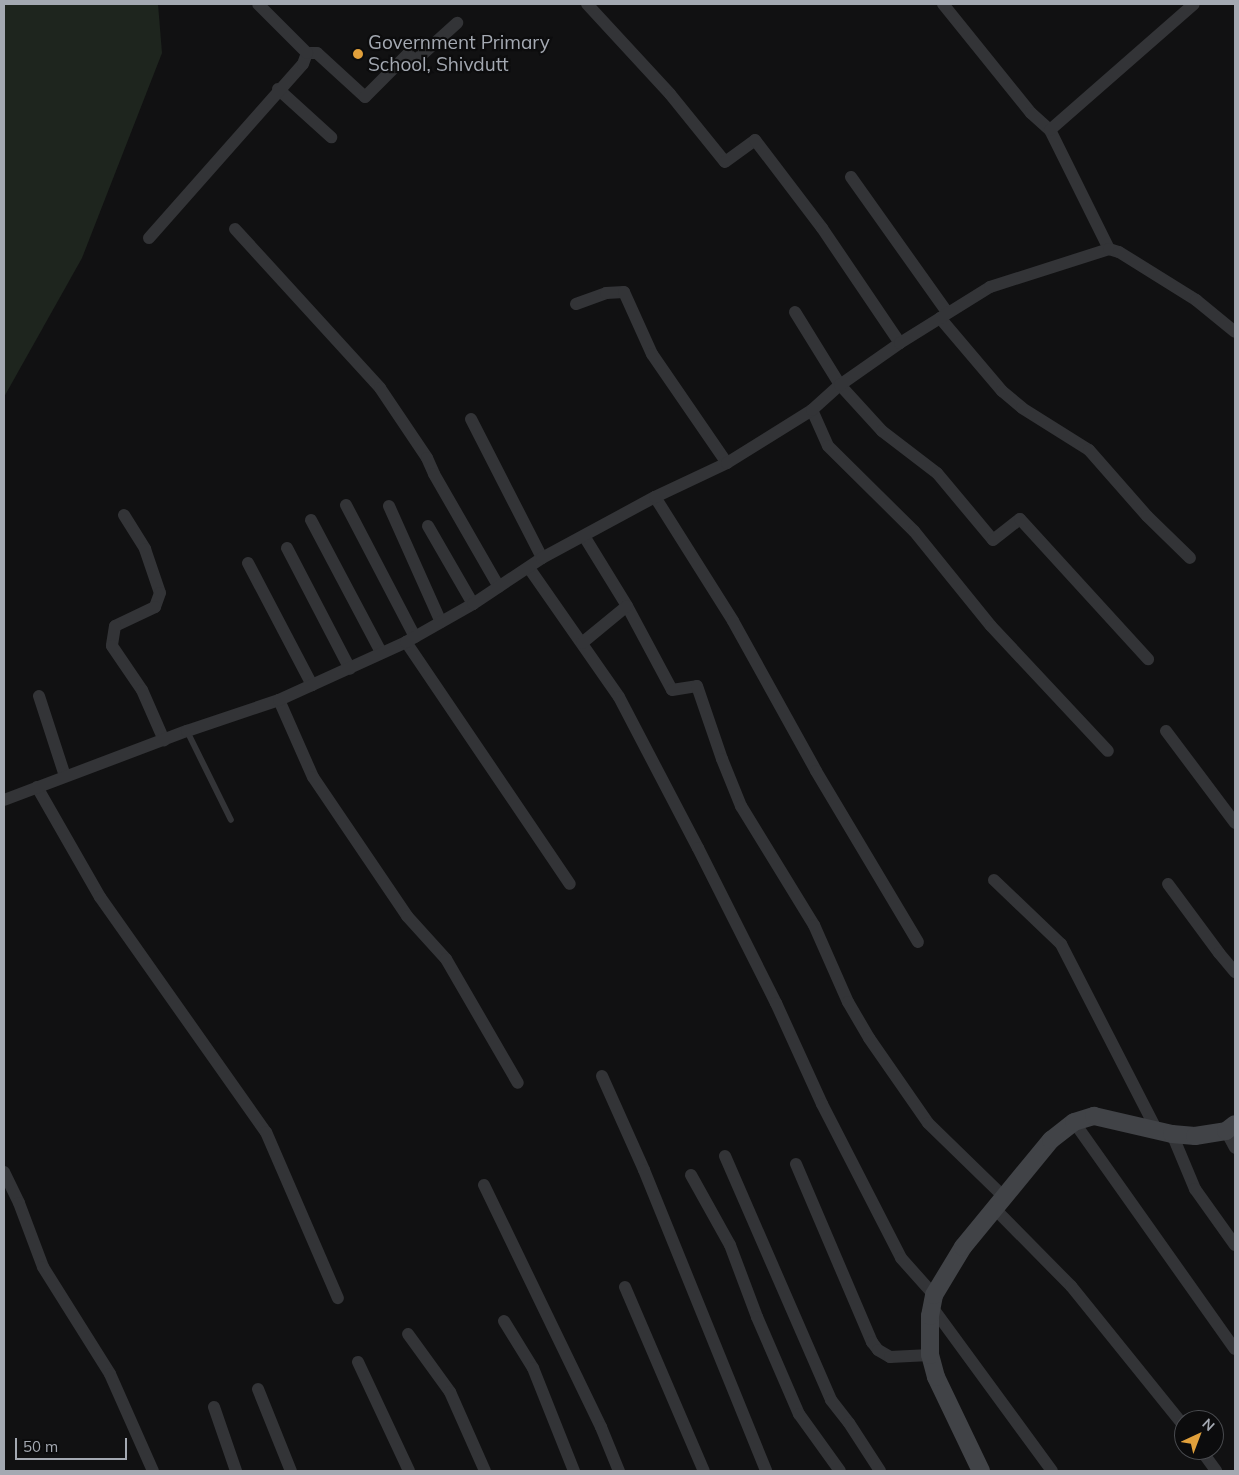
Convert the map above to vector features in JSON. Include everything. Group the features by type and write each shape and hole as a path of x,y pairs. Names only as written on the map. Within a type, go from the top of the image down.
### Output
{"main road":[{"path":"981,1471 936,1377 930,1355 933,1301 963,1248 1051,1140 1074,1122 1094,1116 1195,1136 1231,1128"}],"street":[{"path":"258,4 308,53 317,53 365,97 408,54 416,61 457,23"},
{"path":"587,4 670,94 725,162 755,140 826,233 900,343"},
{"path":"943,4 1031,113 1050,130 1109,249"},
{"path":"1050,130 1194,4"},
{"path":"149,238 278,89 303,64 308,53"},
{"path":"278,89 331,137"},
{"path":"851,177 944,315 1002,391 1022,408 1089,450 1147,516 1190,558"},
{"path":"235,229 380,388 428,458 434,474 498,586"},
{"path":"4,800 187,731 279,700 350,669 410,639 474,604 542,558 655,497 727,463 812,410 840,385 900,343 990,287 1109,249 1119,252 1196,300 1235,332"},
{"path":"576,304 606,293 624,292 652,354 727,463"},
{"path":"795,312 840,385 882,431 937,472 993,540 1020,519 1148,659"},
{"path":"812,410 828,446 914,531 991,626 1108,751"},
{"path":"471,419 542,558"},
{"path":"655,497 734,621 816,771 918,942"},
{"path":"346,505 410,639 570,884"},
{"path":"389,506 441,622"},
{"path":"124,515 145,549 160,593 155,608 114,626 112,646 142,690 164,740"},
{"path":"311,520 381,652"},
{"path":"428,526 474,604"},
{"path":"584,536 627,606 672,690 698,686 722,759 742,806 814,925 848,1002 869,1038 928,1123 1071,1286 1174,1414"},
{"path":"287,548 350,669"},
{"path":"248,563 312,685"},
{"path":"529,568 620,697 776,1003 822,1104 901,1258 1052,1471"},
{"path":"582,644 627,606"},
{"path":"39,696 64,776"},
{"path":"279,700 313,777 407,916 450,965 518,1083"},
{"path":"1166,731 1235,823"},
{"path":"37,787 100,897 266,1132 338,1298"},
{"path":"994,880 1064,950 1195,1189 1235,1246"},
{"path":"1168,884 1235,972"},
{"path":"602,1076 644,1170 766,1471"},
{"path":"1074,1122 1235,1349"},
{"path":"1231,1128 1235,1148"},
{"path":"725,1156 832,1400 880,1471"},
{"path":"796,1164 872,1342 884,1355 890,1357 930,1355"},
{"path":"4,1172 19,1203 43,1267 110,1374 154,1471"},
{"path":"691,1175 730,1245 756,1317 800,1414 840,1471"},
{"path":"484,1185 601,1427 619,1471"},
{"path":"625,1287 704,1471"},
{"path":"504,1321 532,1368 574,1471"},
{"path":"408,1334 450,1392 485,1471"},
{"path":"358,1362 409,1471"},
{"path":"258,1389 291,1471"},
{"path":"214,1406 236,1471"},
{"path":"1208,1460 1216,1471"}],"lane":[{"path":"187,731 230,820"}],"shaded area":[{"path":"4,4 158,4 162,53 82,258 4,397"}],"place":[{"name":"Government Primary School, Shivdutt","path":"358,54"}]}
